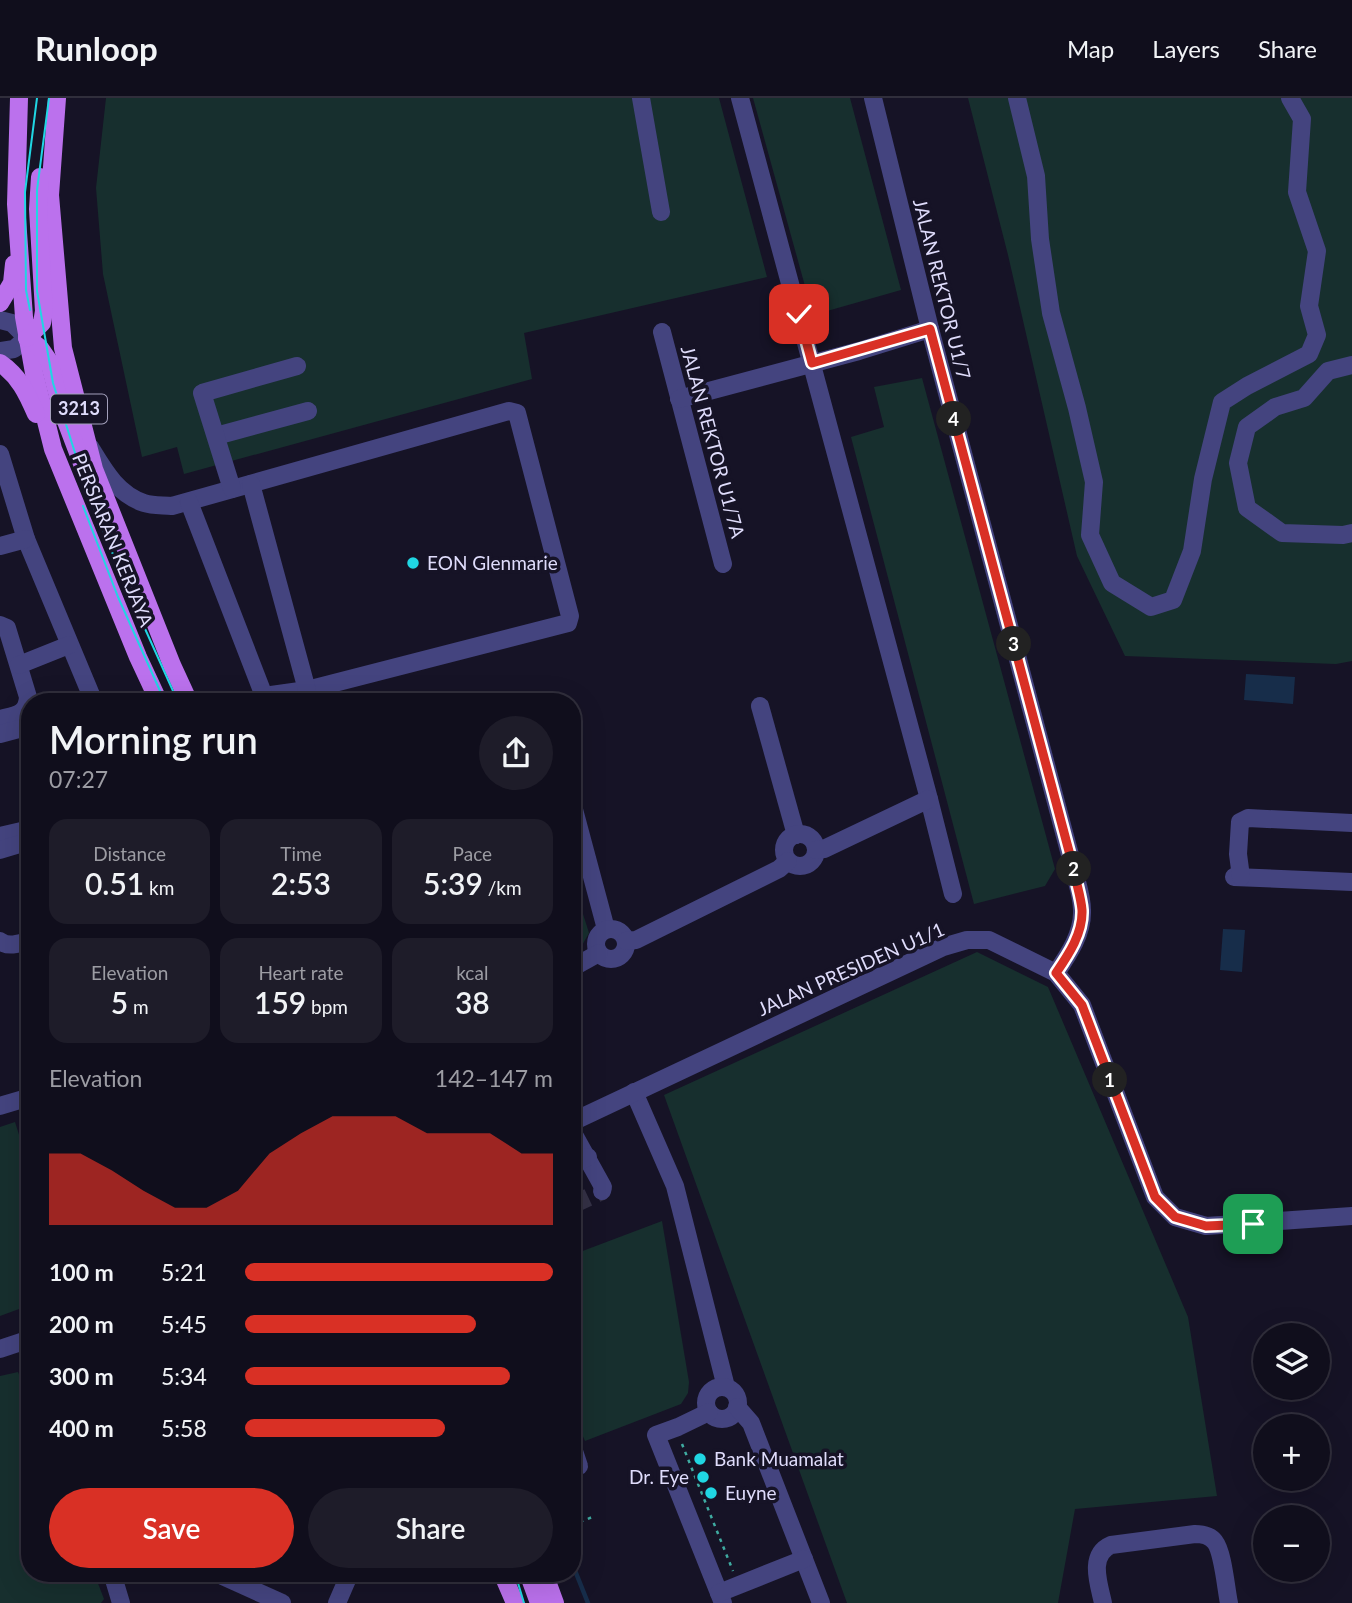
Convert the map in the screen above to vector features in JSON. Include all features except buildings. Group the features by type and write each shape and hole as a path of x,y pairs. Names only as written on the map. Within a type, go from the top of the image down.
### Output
{"main road":[{"name":"PERSIARAN KERJAYA","path":"21,98 16,204 27,338 53,449 155,693"},
{"name":"PERSIARAN KERJAYA","path":"55,98 50,195 63,348 94,469 185,693"},
{"path":"55,98 42,148 38,209 44,311 42,323 27,338 40,348 49,361 61,408 101,513 144,593"},
{"path":"55,121 65,98"},
{"path":"0,303 12,282 18,236"},
{"path":"0,363 12,371 23,385 53,449"},
{"path":"496,1582 504,1603"},
{"path":"506,1582 515,1603"},
{"path":"531,1582 539,1603"},
{"path":"547,1582 555,1603"}],"street":[{"path":"641,98 661,212"},
{"path":"740,98 953,894"},
{"name":"JALAN REKTOR U1/7","path":"873,98 930,329 1077,883 1082,911 1078,932 1072,950 1056,973"},
{"path":"1017,98 1036,176 1040,239 1051,313 1094,482 1090,535 1112,583 1151,607 1173,600 1192,551 1203,479 1223,402 1247,386 1309,354 1317,335 1310,306 1317,251 1297,192 1302,119 1290,98"},
{"path":"0,320 12,323 27,338 14,349 0,351"},
{"path":"679,399 930,329"},
{"name":"JALAN REKTOR U1/7A","path":"662,332 723,564"},
{"path":"1352,365 1328,371 1304,398 1275,407 1247,427 1238,463 1247,508 1282,533 1352,533"},
{"path":"232,489 202,393 297,366"},
{"path":"216,436 308,411"},
{"path":"88,444 112,480 127,495 146,504 172,506 509,411 517,413 570,616 568,623 291,693"},
{"path":"0,454 26,539 90,693"},
{"path":"251,484 307,690"},
{"path":"189,502 258,693"},
{"path":"0,546 26,539"},
{"path":"0,625 7,628 27,693"},
{"path":"19,665 69,645"},
{"path":"760,706 796,835"},
{"path":"0,719 21,713"},
{"path":"0,734 21,728"},
{"path":"816,850 824,849 929,799"},
{"path":"1352,823 1248,818 1240,822 1238,854 1238,877 1352,883"},
{"path":"0,836 21,831"},
{"path":"796,835 805,835 815,845 813,859 806,865 796,866 785,856 787,841 796,835"},
{"path":"581,836 606,929"},
{"path":"0,850 21,844"},
{"path":"626,941 636,940 779,869 788,861"},
{"path":"606,929 618,930 626,941 624,951 617,957 607,958 597,949 596,940 606,929"},
{"name":"JALAN PRESIDEN U1/1","path":"581,1118 943,947 967,940 989,940 1056,973 1082,1005 1155,1197 1175,1217 1206,1226 1352,1216"},
{"path":"0,941 10,946 21,943"},
{"path":"581,963 599,953"},
{"path":"634,1093 675,1186 726,1387 734,1393 738,1402 732,1415 717,1418 709,1412 706,1402 709,1394 716,1388 726,1387"},
{"path":"0,1106 21,1100"},
{"path":"581,1162 603,1187 602,1191"},
{"path":"0,1349 21,1342"},
{"path":"737,1407 751,1423 821,1603"},
{"path":"709,1412 656,1435 721,1598 739,1585 804,1559"},
{"path":"1103,1603 1097,1561 1104,1548 1204,1534 1219,1548 1228,1603"},
{"path":"115,1582 121,1603"},
{"path":"236,1582 282,1603"},
{"path":"337,1603 346,1582"}],"path":[{"path":"682,1443 739,1585"},
{"path":"581,1521 595,1516"}],"green space":[{"path":"106,98 719,98 767,277 524,333 532,379 184,474 177,447 142,457 103,274 96,188"},
{"path":"753,98 850,98 901,290 813,315"},
{"path":"968,98 1352,98 1352,661 1336,664 1125,656 1077,556 1008,255"},
{"path":"922,378 1055,869 1045,886 974,904 851,437 884,427 874,387"},
{"path":"581,908 589,933 581,947"},
{"path":"977,952 1048,987 1188,1317 1217,1496 1075,1509 1058,1603 847,1603 664,1095"},
{"path":"15,1122 21,1141 21,1308 0,1316 0,1127"},
{"path":"662,1221 689,1382 688,1393 681,1404 585,1441 581,1432 581,1252"},
{"path":"18,1372 21,1380 21,1582 97,1582 104,1599 101,1603 0,1603 0,1376"}],"water":[{"path":"1246,674 1295,677 1293,704 1244,700"},
{"path":"1223,929 1245,930 1242,972 1220,970"}],"waterway":[{"path":"580,1582 588,1603"}],"tunnel":[{"path":"581,1201 602,1191"}],"tram line":[{"path":"30,310 26,290 25,192 37,98"},
{"path":"49,98 37,190 37,291 53,383 87,491 174,693"},
{"path":"83,506 118,597 161,693"},
{"path":"518,1582 524,1603"}],"place":[{"name":"EON Glenmarie","path":"413,563"},
{"name":"Bank Muamalat","path":"700,1459"},
{"name":"Dr. Eye","path":"703,1477"},
{"name":"Euyne","path":"711,1493"}],"route":[{"path":"799,314 812,363 930,329 1074,870 1082,911 1072,950 1056,973 1082,1005 1155,1197 1175,1217 1206,1226 1253,1224"}]}
